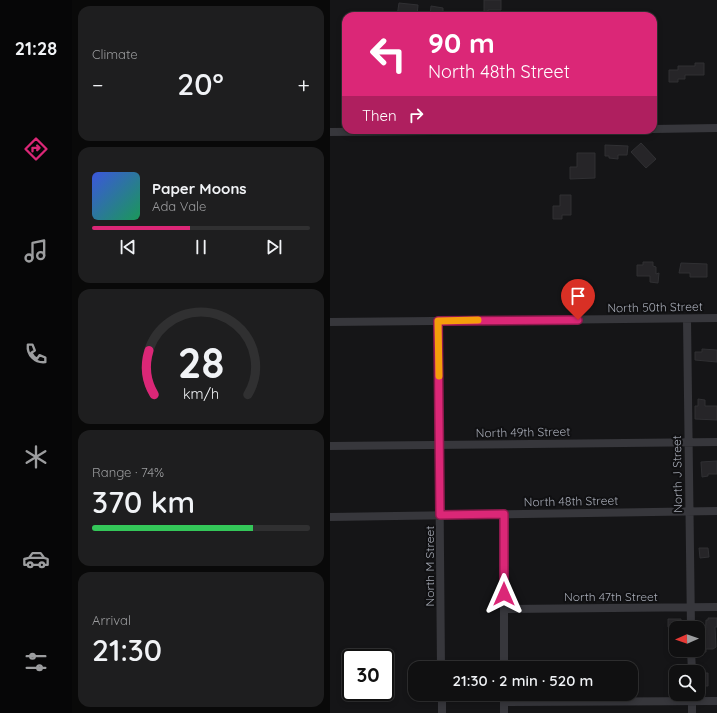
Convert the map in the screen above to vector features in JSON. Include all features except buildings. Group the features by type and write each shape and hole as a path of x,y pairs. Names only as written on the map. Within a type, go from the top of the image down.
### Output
{"street":[{"path":"657,129 717,128"},
{"path":"330,132 342,132"},
{"name":"North 50th Street","path":"330,322 717,318"},
{"name":"North J Street","path":"686,319 691,621"},
{"name":"North M Street","path":"438,321 441,661"},
{"name":"North 49th Street","path":"330,446 717,442"},
{"name":"North 48th Street","path":"330,516 717,512"},
{"path":"504,514 504,661"},
{"name":"North 47th Street","path":"504,610 717,607"},
{"path":"638,698 669,698"},
{"path":"705,700 717,701"},
{"path":"442,701 442,713"},
{"path":"504,701 504,713"},
{"path":"692,701 692,713"}],"slow traffic":[{"path":"439,376 438,321 478,320"}],"route":[{"path":"504,594 504,514 440,515 438,321 578,320"}]}
